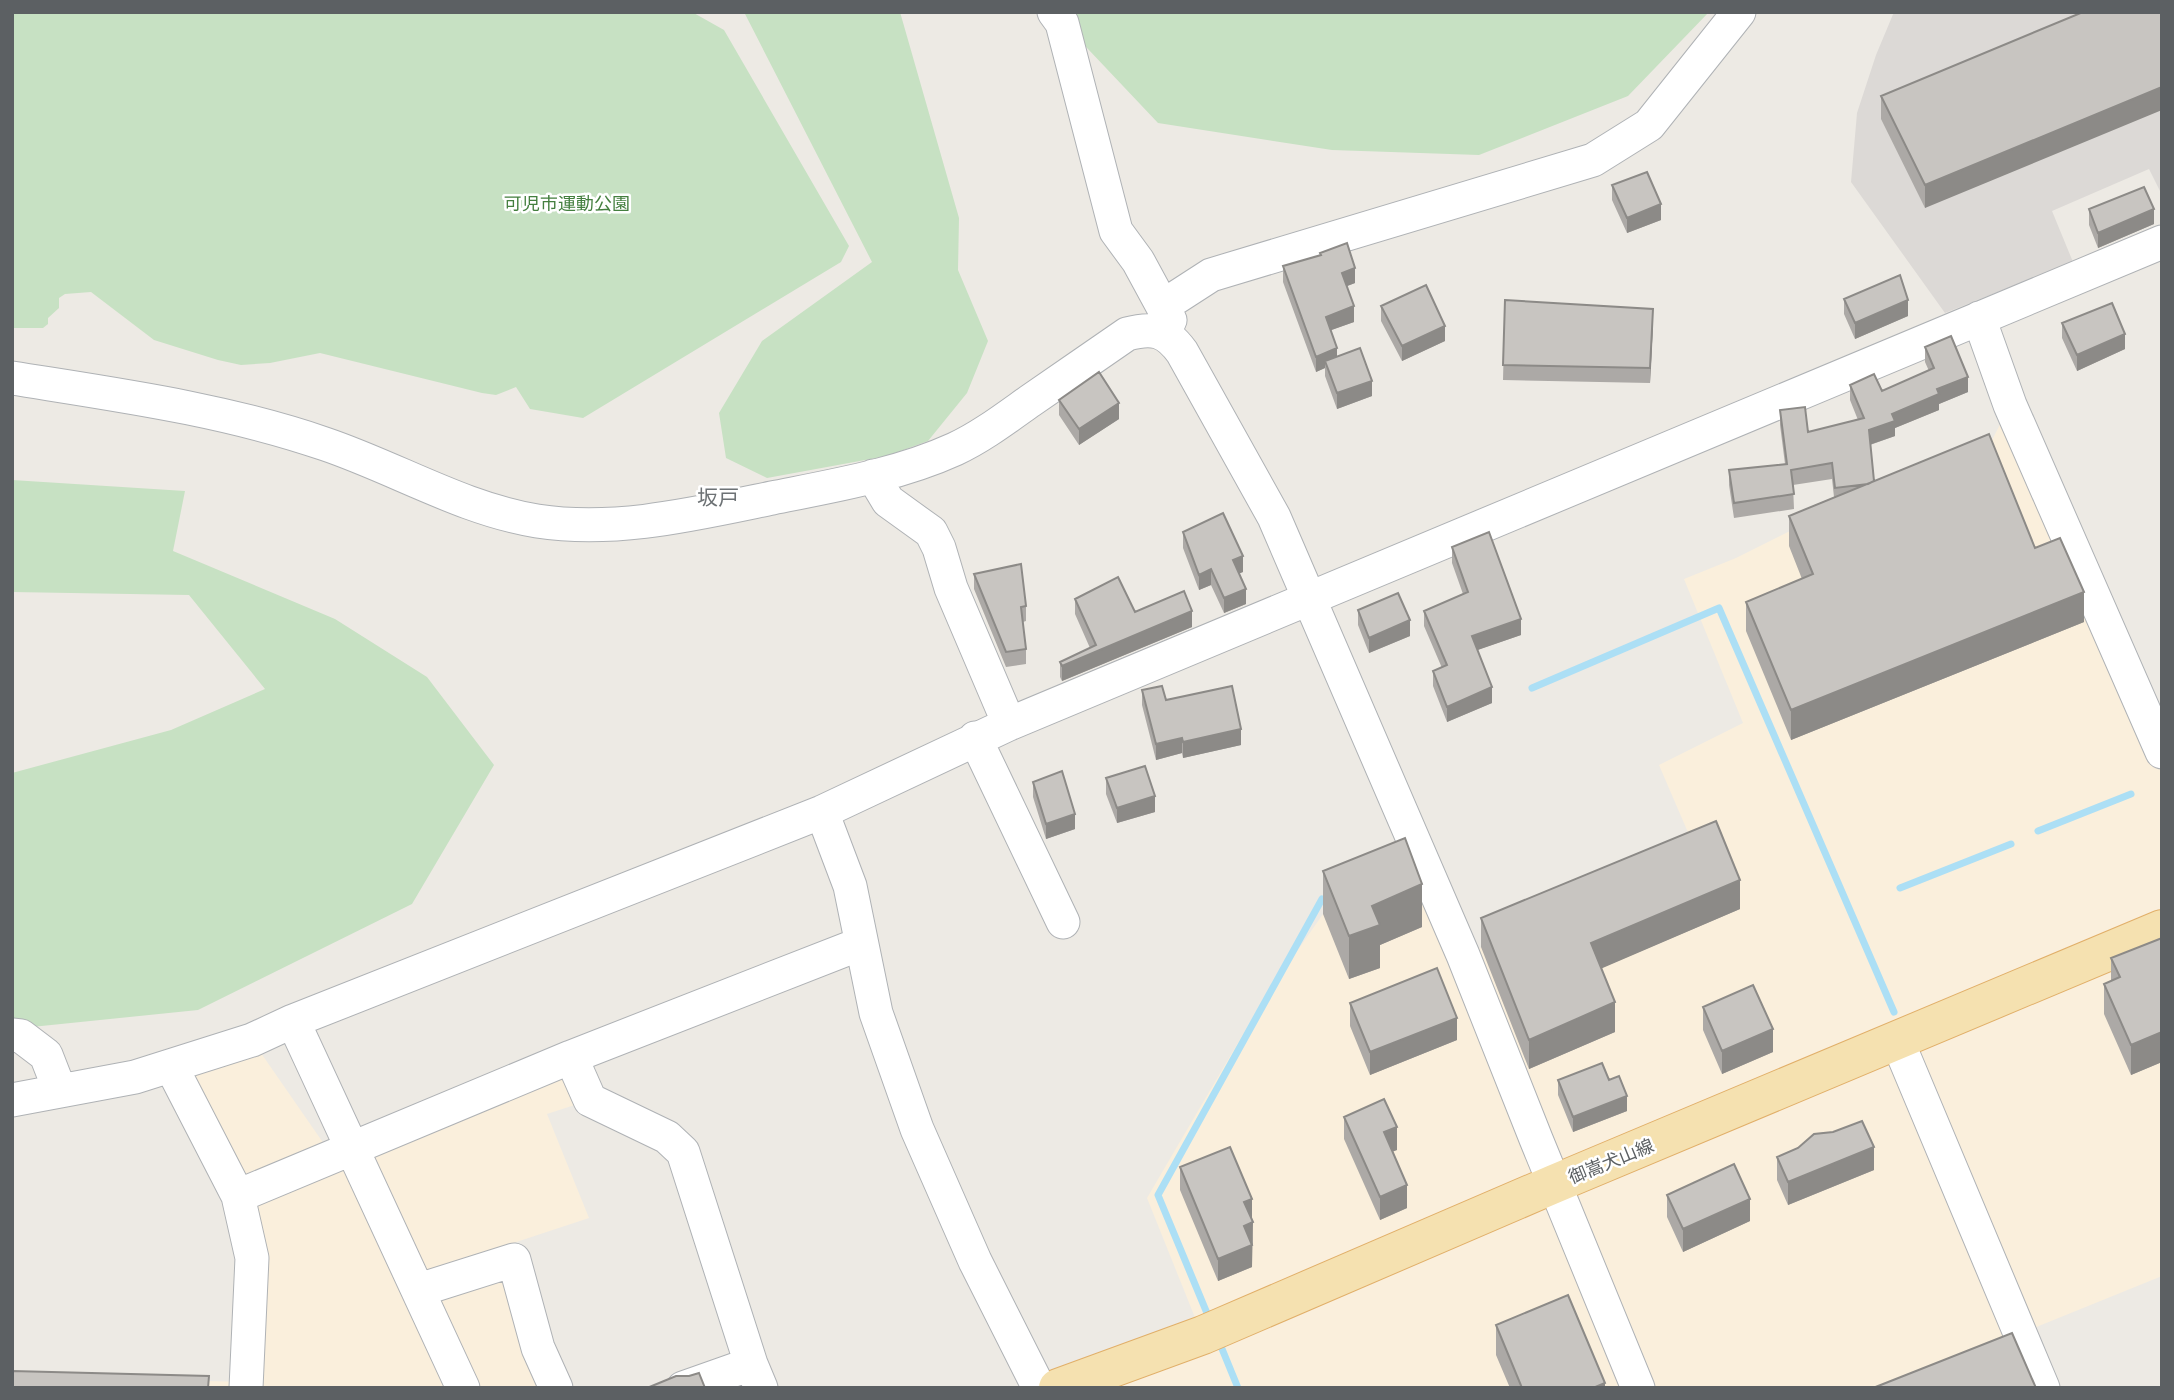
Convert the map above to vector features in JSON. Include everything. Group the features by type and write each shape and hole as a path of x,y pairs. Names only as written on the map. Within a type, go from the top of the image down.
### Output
{"main road":[{"name":"御嵩犬山線","path":"1058,1388 1214,1330 2162,929"}],"street":[{"path":"1054,12 1062,23 1116,231 1138,261 1173,340 1274,517 1463,955 1638,1388"},
{"path":"12,378 172,403 254,422 327,444 477,505 536,521 588,525 649,522 873,476 955,449 994,426 1127,334 1164,320 1211,275 1593,160 1649,125 1738,12"},
{"path":"12,1101 135,1077 252,1040 293,1021 822,812 975,738 2162,242"},
{"path":"1979,318 2010,405 2162,752"},
{"path":"873,476 888,501 931,532 939,548 951,589 1009,724"},
{"path":"975,738 1063,922"},
{"path":"822,812 850,886 876,1013 917,1129 975,1261 1040,1388"},
{"path":"238,1196 571,1056 860,944"},
{"path":"293,1021 463,1388"},
{"path":"12,1035 20,1036 46,1055 61,1091"},
{"path":"1897,1040 2043,1388"},
{"path":"571,1056 590,1100 667,1137 683,1152 756,1376 683,1388"},
{"path":"171,1066 238,1196 251,1258 246,1388"},
{"path":"419,1290 514,1260 538,1348 556,1388"}],"shaded area":[{"path":"1894,12 2162,12 2162,195 2149,169 2052,211 2073,262 1945,313 1851,182 1857,113 1876,55"},
{"path":"2010,405 2162,752 2162,1276 2007,1339 2027,1388 1071,1388 1202,1335 1147,1198 1263,1000 1323,914 1428,872 1463,955 1699,858 1659,765 1743,723 1684,579 1736,558 1822,515 1989,446"},
{"path":"252,1040 333,1157 571,1057 590,1100 547,1114 589,1218 501,1247 544,1388 12,1388 12,1376 246,1382 252,1258 171,1066"}],"green space":[{"name":"可児市運動公園","path":"12,12 692,12 724,30 849,246 841,262 583,418 530,409 516,387 496,395 482,393 320,353 270,363 241,365 218,360 154,340 91,292 65,294 59,298 59,308 48,318 48,324 43,328 12,328"},
{"path":"744,12 900,12 959,218 958,270 988,341 967,393 928,441 887,456 767,478 726,458 719,413 762,341 872,262"},
{"path":"1053,12 1709,12 1628,96 1479,155 1332,150 1158,123"},
{"path":"12,480 185,491 173,551 335,619 427,677 494,765 412,904 198,1010 12,1029 12,773 171,730 265,689 189,595 12,592"}],"building":[{"path":"2083,12 2162,12 2162,87 1925,185 1881,96"},
{"path":"1647,172 1661,204 1627,218 1612,185"},
{"path":"2144,187 2154,209 2098,233 2089,209"},
{"path":"1347,243 1355,268 1342,273 1354,306 1326,317 1337,348 1316,357 1283,266 1321,255 1320,253"},
{"path":"1900,275 1908,300 1855,323 1844,299"},
{"path":"1426,285 1445,326 1402,346 1381,306"},
{"path":"1505,300 1653,309 1650,368 1503,365"},
{"path":"2112,303 2125,334 2077,355 2062,323"},
{"path":"1951,336 1968,377 1937,389 1939,394 1892,414 1895,421 1869,430 1874,481 1835,488 1832,463 1791,470 1794,494 1734,503 1729,470 1787,464 1780,410 1805,407 1808,432 1864,418 1850,385 1874,374 1882,391 1934,368 1925,347"},
{"path":"1360,348 1372,381 1337,393 1325,361"},
{"path":"1099,372 1119,403 1079,429 1059,400"},
{"path":"1989,434 2035,548 2060,538 2084,592 1791,710 1746,602 1813,574 1789,516"},
{"path":"1223,513 1243,556 1233,560 1246,589 1224,598 1211,569 1199,575 1183,532"},
{"path":"1489,532 1521,619 1472,636 1492,687 1447,707 1433,671 1447,665 1424,611 1468,592 1452,547"},
{"path":"1021,564 1026,606 1021,607 1026,649 1006,652 974,574"},
{"path":"1118,577 1135,612 1184,591 1192,611 1062,666 1060,662 1096,645 1075,599"},
{"path":"1398,593 1410,620 1369,638 1358,610"},
{"path":"1162,686 1166,700 1232,686 1241,729 1183,742 1182,738 1156,744 1142,690"},
{"path":"1145,766 1155,796 1117,808 1106,778"},
{"path":"1062,771 1075,814 1046,824 1033,782"},
{"path":"1716,821 1740,880 1591,943 1615,1002 1529,1040 1481,918"},
{"path":"1405,838 1422,884 1372,906 1380,925 1349,936 1323,871"},
{"path":"2162,938 2162,1032 2131,1045 2104,984 2120,977 2111,958"},
{"path":"1437,968 1457,1018 1370,1052 1350,1003"},
{"path":"1753,985 1773,1029 1722,1051 1703,1007"},
{"path":"1602,1063 1609,1080 1619,1076 1627,1096 1573,1117 1558,1080"},
{"path":"1384,1099 1397,1127 1384,1132 1407,1185 1380,1197 1344,1117"},
{"path":"1862,1121 1874,1147 1788,1182 1777,1157 1798,1148 1814,1134 1833,1132"},
{"path":"1230,1147 1252,1199 1244,1202 1253,1222 1244,1226 1252,1245 1218,1259 1180,1167"},
{"path":"1734,1164 1750,1199 1683,1229 1667,1195"},
{"path":"1568,1295 1605,1383 1593,1388 1522,1388 1496,1325"},
{"path":"2012,1333 2036,1388 1873,1388"},
{"path":"12,1371 209,1376 208,1388 12,1388"},
{"path":"699,1373 705,1388 647,1388 676,1376"}],"waterway":[{"path":"1532,688 1719,608 1894,1012"},
{"path":"2038,831 2131,794"},
{"path":"1900,888 2011,844"},
{"path":"1209,1318 1158,1195 1322,899"},
{"path":"1218,1339 1238,1388"}],"district":[{"name":"坂戸","path":"718,498"}]}
